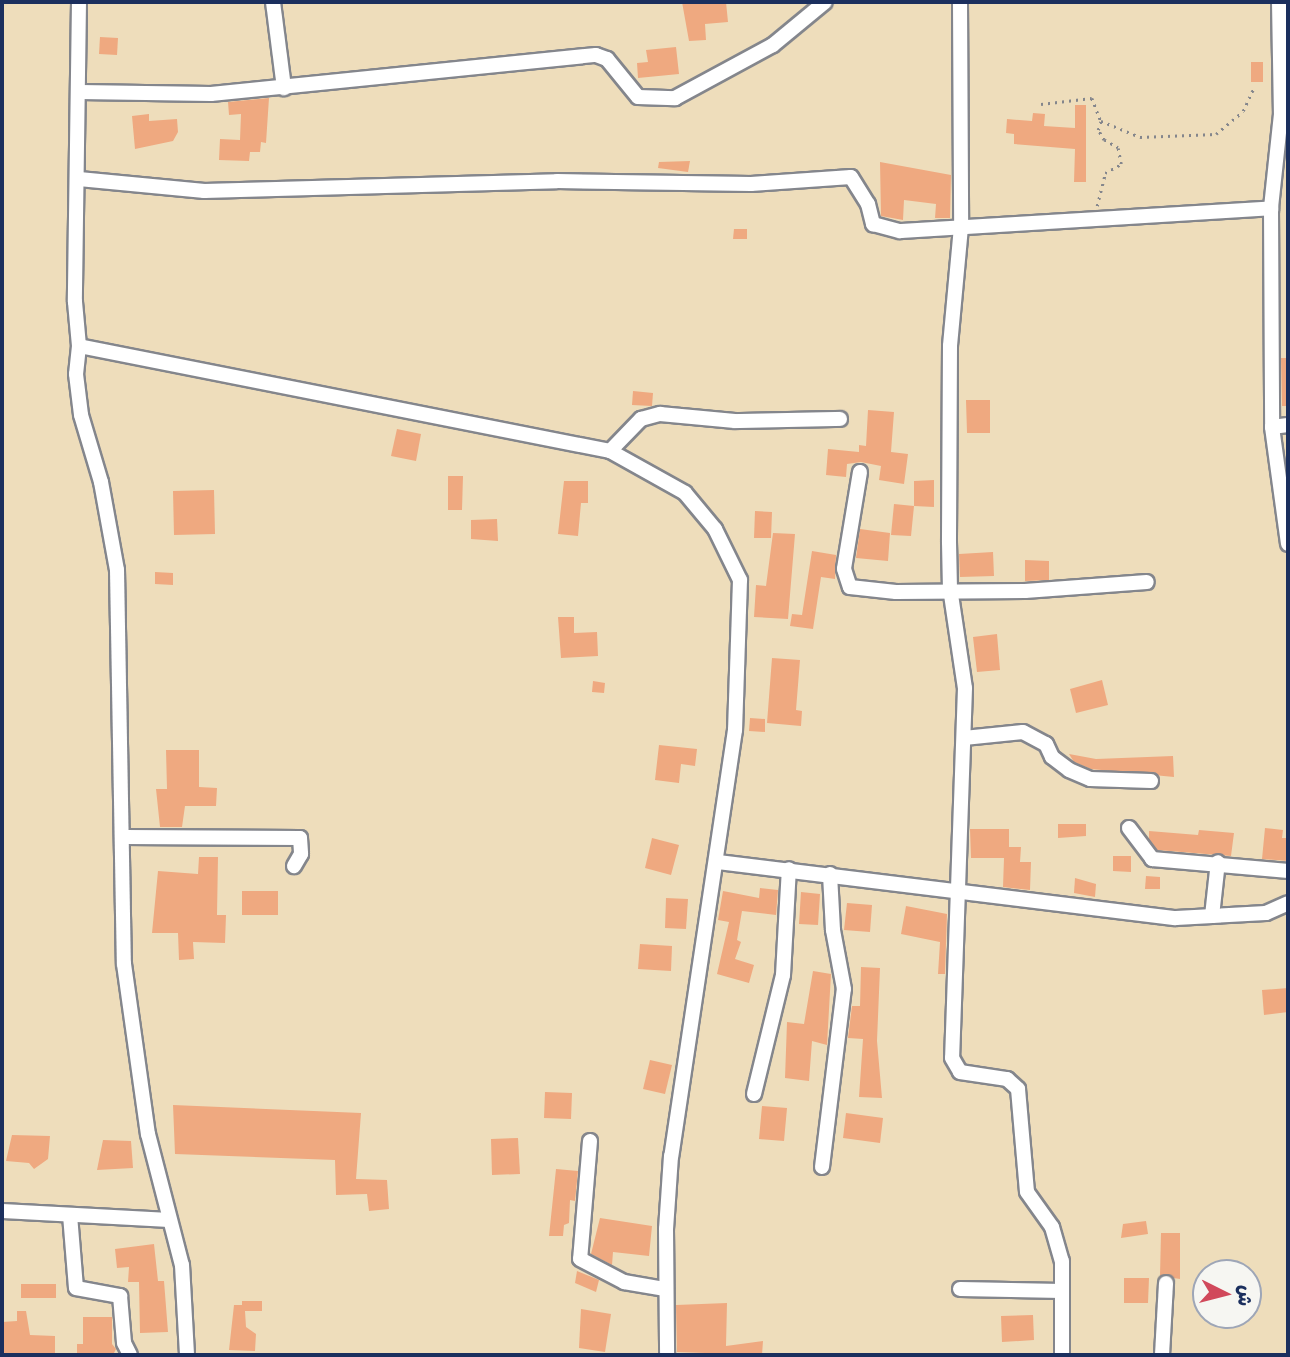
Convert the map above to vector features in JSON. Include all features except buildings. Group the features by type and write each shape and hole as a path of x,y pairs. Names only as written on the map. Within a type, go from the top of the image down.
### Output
{"street":[{"path":"79,2 79,179 75,302 79,346 76,374 81,415 102,482 117,570 125,837 124,964 148,1134 167,1220 182,1265 187,1355"},
{"path":"273,2 284,88"},
{"path":"80,92 211,94 596,55 607,59 638,97 675,98 773,46 825,2"},
{"path":"960,2 961,227 950,346 950,588 961,642 964,738 953,1065 960,1072 1007,1079 1018,1089 1027,1192 1058,1243 1062,1291 1062,1355"},
{"path":"1279,2 1281,114 1271,208 1272,427 1288,544"},
{"path":"79,179 204,191 557,181 751,184 851,177 868,204 873,224 900,231 1271,208"},
{"path":"79,346 610,451 684,493 715,529 740,580 735,730 718,862 671,1156 665,1289 667,1355"},
{"path":"610,451 641,419 660,414 735,421 840,419"},
{"path":"1272,427 1288,425"},
{"path":"860,472 844,569 850,587 896,592 950,588 1025,591 1147,582"},
{"path":"964,738 1023,732 1046,744 1052,757 1069,770 1090,779 1151,780"},
{"path":"1129,828 1152,859 1218,862 1288,871"},
{"path":"125,837 300,838 301,854 294,866"},
{"path":"718,862 1119,912 1212,916 1266,914 1288,903"},
{"path":"1212,916 1218,862"},
{"path":"754,1094 783,975 789,869"},
{"path":"822,1167 844,989 833,930 830,874"},
{"path":"590,1141 580,1259 624,1282 665,1289"},
{"path":"2,1211 167,1220"},
{"path":"71,1215 76,1289 120,1296 124,1343 130,1355"},
{"path":"1162,1355 1166,1283"},
{"path":"960,1289 1062,1291"}],"path":[{"path":"1101,121 1140,138 1216,134 1243,111 1254,87"},
{"path":"1041,104 1092,98 1101,121 1098,130 1104,141 1118,148 1121,164 1105,173 1096,208 1084,218"}]}
